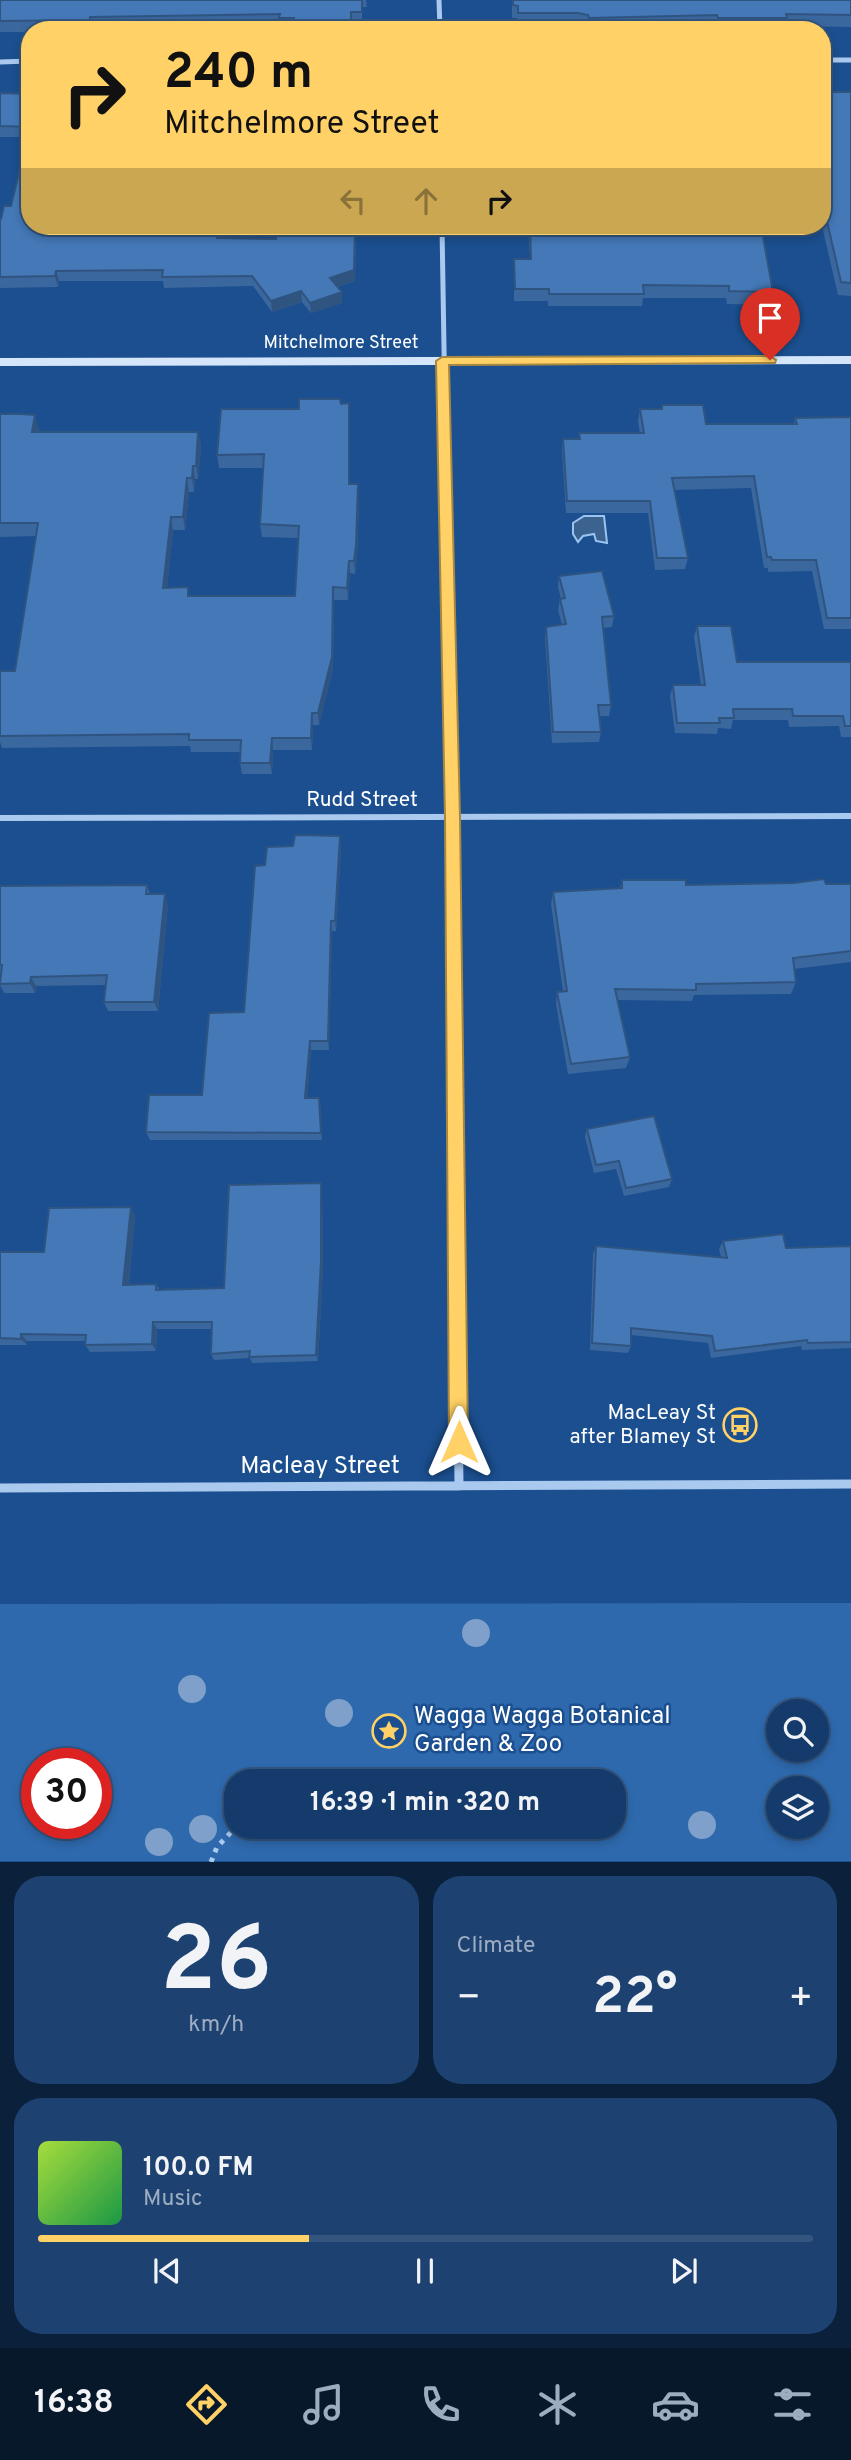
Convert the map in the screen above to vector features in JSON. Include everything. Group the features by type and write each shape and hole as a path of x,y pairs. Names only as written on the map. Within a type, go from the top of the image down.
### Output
{"street":[{"path":"439,0 440,21"},
{"path":"831,60 851,61"},
{"path":"0,62 21,61"},
{"path":"442,235 459,1486"},
{"name":"Mitchelmore Street","path":"0,362 851,360"},
{"name":"Rudd Street","path":"0,818 851,816"},
{"name":"Macleay Street","path":"0,1488 851,1484"}],"path":[{"path":"211,1861 224,1838"}],"shaded area":[{"path":"584,516 604,516 607,543 596,541 594,534 583,536 578,542 573,534 573,523"},
{"name":"Wagga Wagga Botanical Garden & Zoo","path":"851,1603 851,1861 0,1861 0,1604"}],"building":[{"path":"0,0 362,0 362,12 351,12 351,21 294,21 294,18 279,18 280,14 0,21"},
{"path":"513,0 851,0 851,15 786,14 787,18 718,18 717,15 589,18 588,15 578,13 518,13 518,6 513,5"},
{"path":"831,88 832,92 851,92 851,283 841,282 830,235"},
{"path":"0,93 21,94 21,127 0,126"},
{"path":"21,164 21,235 217,235 217,238 276,239 277,235 355,235 354,270 330,278 342,292 310,303 301,291 271,301 252,276 162,277 163,270 56,271 55,276 0,277 0,219 4,206 11,206"},
{"path":"530,235 763,235 773,292 729,291 729,286 643,285 644,294 549,294 549,289 515,289 514,259 531,259"},
{"path":"299,399 340,399 341,404 349,403 349,484 358,484 354,561 349,561 347,588 333,587 332,657 318,713 312,713 311,738 272,738 270,763 240,763 241,740 189,740 189,734 0,736 0,671 15,671 38,523 0,523 0,414 35,415 32,432 198,432 196,466 193,466 192,478 187,478 183,517 171,517 163,588 188,587 188,596 295,596 299,526 260,524 264,454 217,455 221,409 299,409"},
{"path":"662,405 703,405 706,424 797,424 795,418 851,417 851,618 827,618 816,560 772,560 767,557 754,476 672,478 688,558 657,558 650,501 567,501 563,439 580,439 579,433 644,433 640,409 662,409"},
{"path":"602,571 614,616 602,617 611,705 598,705 601,732 553,732 546,627 566,624 560,599 565,598 559,576"},
{"path":"697,626 731,626 737,662 851,662 851,726 845,726 843,716 793,716 792,709 733,709 734,718 719,718 720,723 677,723 673,685 705,685"},
{"path":"295,835 340,836 335,921 331,921 328,1041 310,1041 305,1098 319,1098 321,1133 146,1132 149,1095 202,1095 209,1013 244,1012 255,866 265,865 267,847 293,846"},
{"path":"824,879 826,884 851,884 851,951 793,958 796,982 696,984 696,990 615,989 630,1057 571,1064 557,992 567,991 553,892 622,888 622,880 686,880 686,885 794,883"},
{"path":"147,885 146,894 165,894 154,1002 104,1002 107,975 31,977 30,983 0,984 0,886"},
{"path":"654,1116 672,1179 626,1188 619,1161 596,1165 587,1129"},
{"path":"321,1183 321,1261 316,1355 249,1357 250,1351 211,1354 212,1322 153,1322 152,1344 85,1345 86,1335 21,1334 21,1339 0,1338 0,1252 44,1252 49,1208 131,1207 123,1285 156,1284 156,1290 224,1288 229,1185"},
{"path":"783,1234 786,1248 851,1246 851,1342 808,1343 807,1340 715,1351 712,1336 631,1328 631,1346 592,1343 596,1246 727,1258 723,1241"}],"place":[{"name":"MacLeay St after Blamey St","path":"740,1425"},
{"name":"Wagga Wagga Botanical Garden & Zoo","path":"389,1731"}],"route":[{"path":"459,1442 452,817 442,361 770,360"}]}
